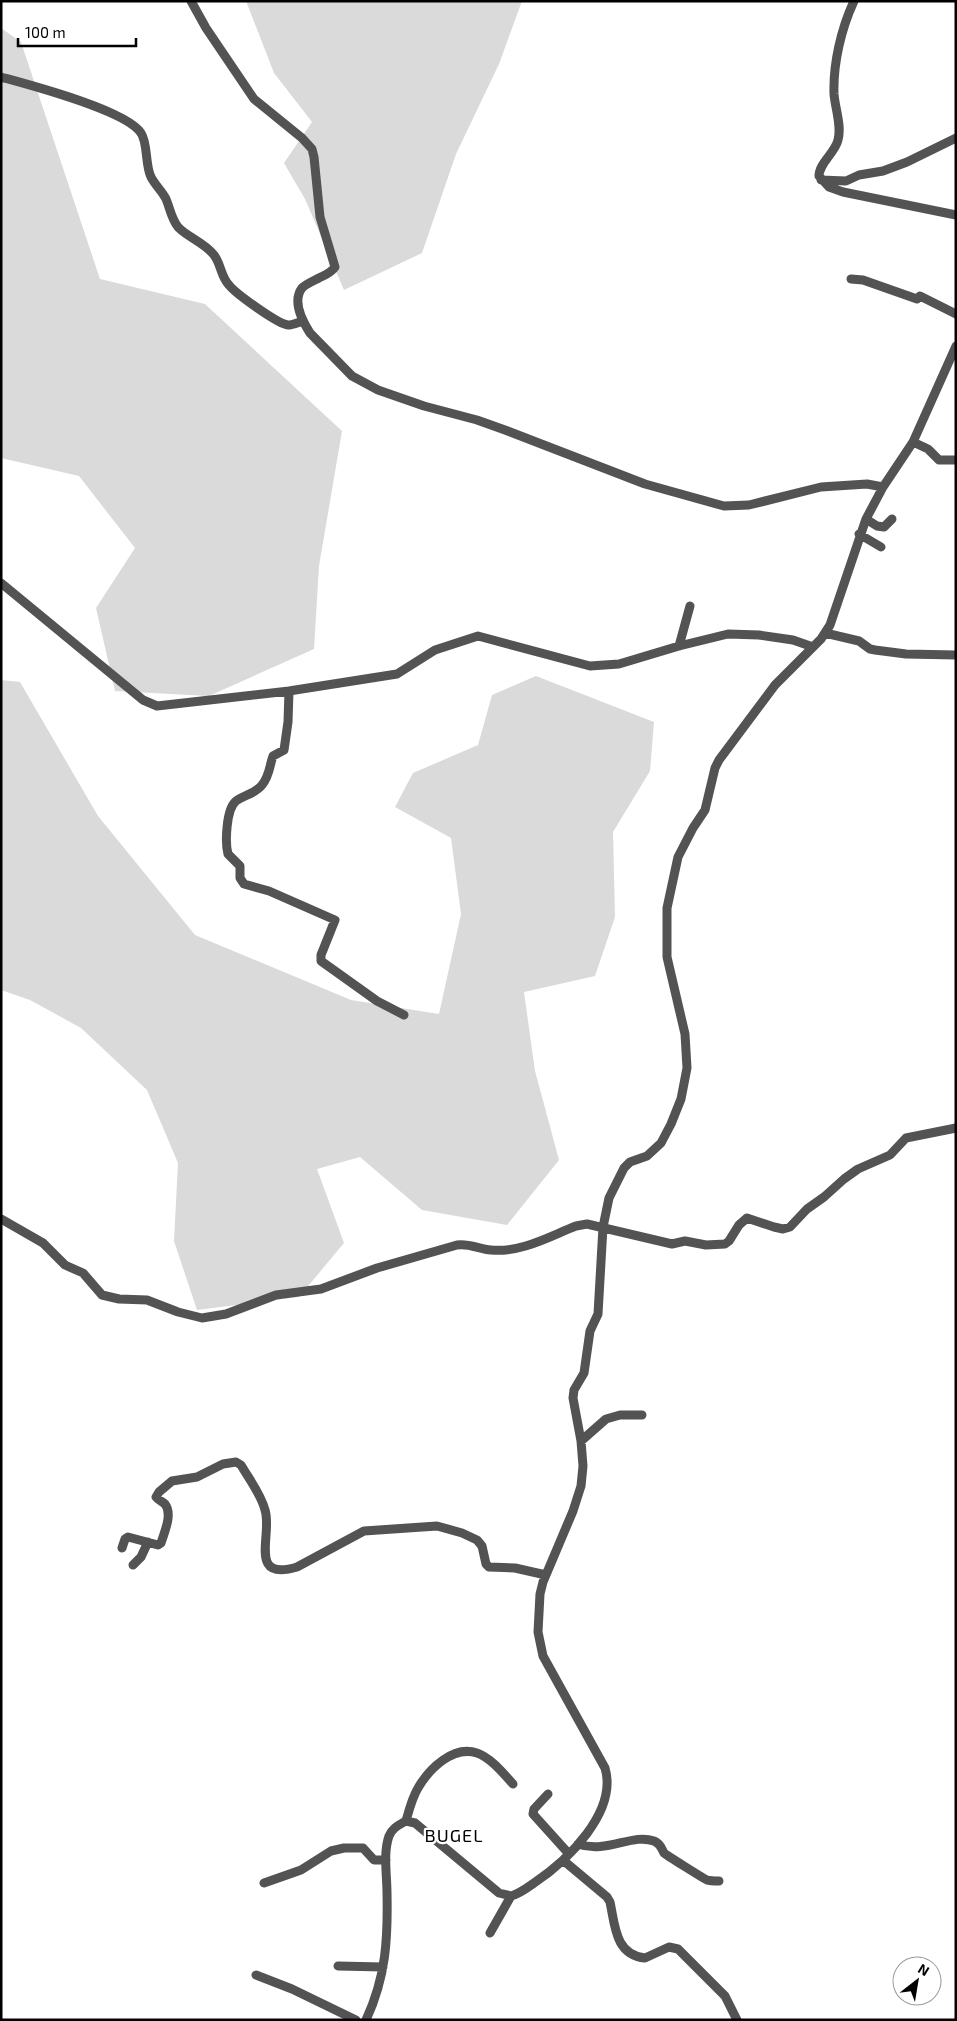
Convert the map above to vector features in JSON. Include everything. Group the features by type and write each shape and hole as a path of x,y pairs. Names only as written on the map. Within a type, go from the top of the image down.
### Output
{"street":[{"path":"191,1 206,28 254,98 302,138 312,149 320,217 335,268 306,285 301,290 298,299 303,321 310,333 352,376 378,390 424,406 486,423 645,484 724,506 749,505 820,487 867,484 883,487"},
{"path":"854,1 846,19 840,41 834,88 839,138 834,152 820,169 821,180 829,187 850,194 956,215"},
{"path":"1,77 23,82 91,105 135,127 142,134 147,168 151,178 166,198 172,218 179,228 198,240 214,255 228,285 250,303 287,325 303,321"},
{"path":"821,180 846,182 859,175 884,171 956,138"},
{"path":"851,279 863,280 918,299 920,296 956,314"},
{"path":"490,1933 511,1896 526,1889 567,1858 591,1827 606,1796 608,1776 597,1752 543,1656 538,1632 538,1614 540,1594 546,1575 573,1512 581,1486 583,1466 581,1441 573,1398 574,1390 584,1373 590,1331 598,1314 603,1227 609,1198 624,1168 630,1162 647,1156 661,1143 681,1099 687,1068 685,1034 667,957 666,937 667,908 678,856 693,828 706,810 715,768 720,760 776,685 813,647 830,625 866,519 883,487 913,442 956,346"},
{"path":"913,442 928,449 939,460 956,460"},
{"path":"866,519 877,526 884,527 892,519"},
{"path":"860,534 882,548"},
{"path":"1,583 150,704 168,706 288,691 397,674 435,650 478,636 590,666 619,664 728,634 759,635 793,640 813,647"},
{"path":"679,646 690,606"},
{"path":"825,633 859,641 870,649 875,650 906,654 956,656"},
{"path":"288,691 288,722 284,750 273,756 269,774 260,788 236,801 232,806 228,821 228,854 240,866 240,878 244,884 270,891 335,920 320,961 377,1001 404,1016"},
{"path":"1,1219 44,1243 65,1265 83,1273 102,1295 119,1299 147,1300 178,1312 202,1318 226,1314 276,1295 321,1289 377,1268 456,1245 464,1244 491,1250 503,1250 528,1245 576,1226 587,1224 672,1244 685,1241 721,1246 729,1241 739,1225 747,1218 783,1229 795,1222 807,1209 832,1191 844,1179 858,1169 890,1155 906,1138 956,1128"},
{"path":"581,1441 606,1419 620,1415 642,1414"},
{"path":"122,1548 127,1537 158,1545 162,1541 168,1522 167,1510 166,1505 156,1497 168,1483 198,1478 221,1464 236,1462 241,1465 265,1509 265,1557 269,1565 275,1570 286,1571 297,1567 364,1531 436,1526 462,1533 477,1540 482,1546 488,1567 516,1568 546,1575"},
{"path":"133,1565 139,1560 148,1542"},
{"path":"406,1821 417,1788 442,1761 463,1750 484,1757 512,1784"},
{"path":"548,1794 534,1809 533,1814 567,1858 607,1897 610,1902 617,1940 628,1951 645,1958 669,1947 678,1949 725,1996 737,2020"},
{"path":"366,2020 377,1997 381,1982 387,1937 386,1860 390,1833 393,1828 406,1821 415,1823 499,1893 511,1896"},
{"path":"578,1844 588,1848 599,1848 633,1841 653,1841 659,1844 665,1854 686,1867 708,1880 719,1881"},
{"path":"264,1883 301,1870 318,1858 344,1848 363,1848 374,1860 386,1860"},
{"path":"338,1966 383,1967"},
{"path":"256,1975 292,1989 356,2020"}],"shaded area":[{"path":"246,1 522,1 499,64 456,154 422,253 344,290 305,199 284,163 312,122 274,73"},
{"path":"1,28 21,42 100,279 205,304 342,431 319,566 314,649 209,696 115,691 96,608 135,548 79,476 1,458"},
{"path":"536,676 654,722 650,771 613,832 615,917 595,976 524,992 535,1071 559,1160 507,1225 422,1210 360,1157 317,1169 344,1243 299,1297 197,1310 174,1241 178,1163 147,1090 81,1028 30,1000 1,990 1,680 20,682 98,816 195,935 351,1000 439,1014 461,914 451,838 395,807 413,773 478,745 492,695"}],"district":[{"name":"BUGEL","path":"454,1835"}]}
